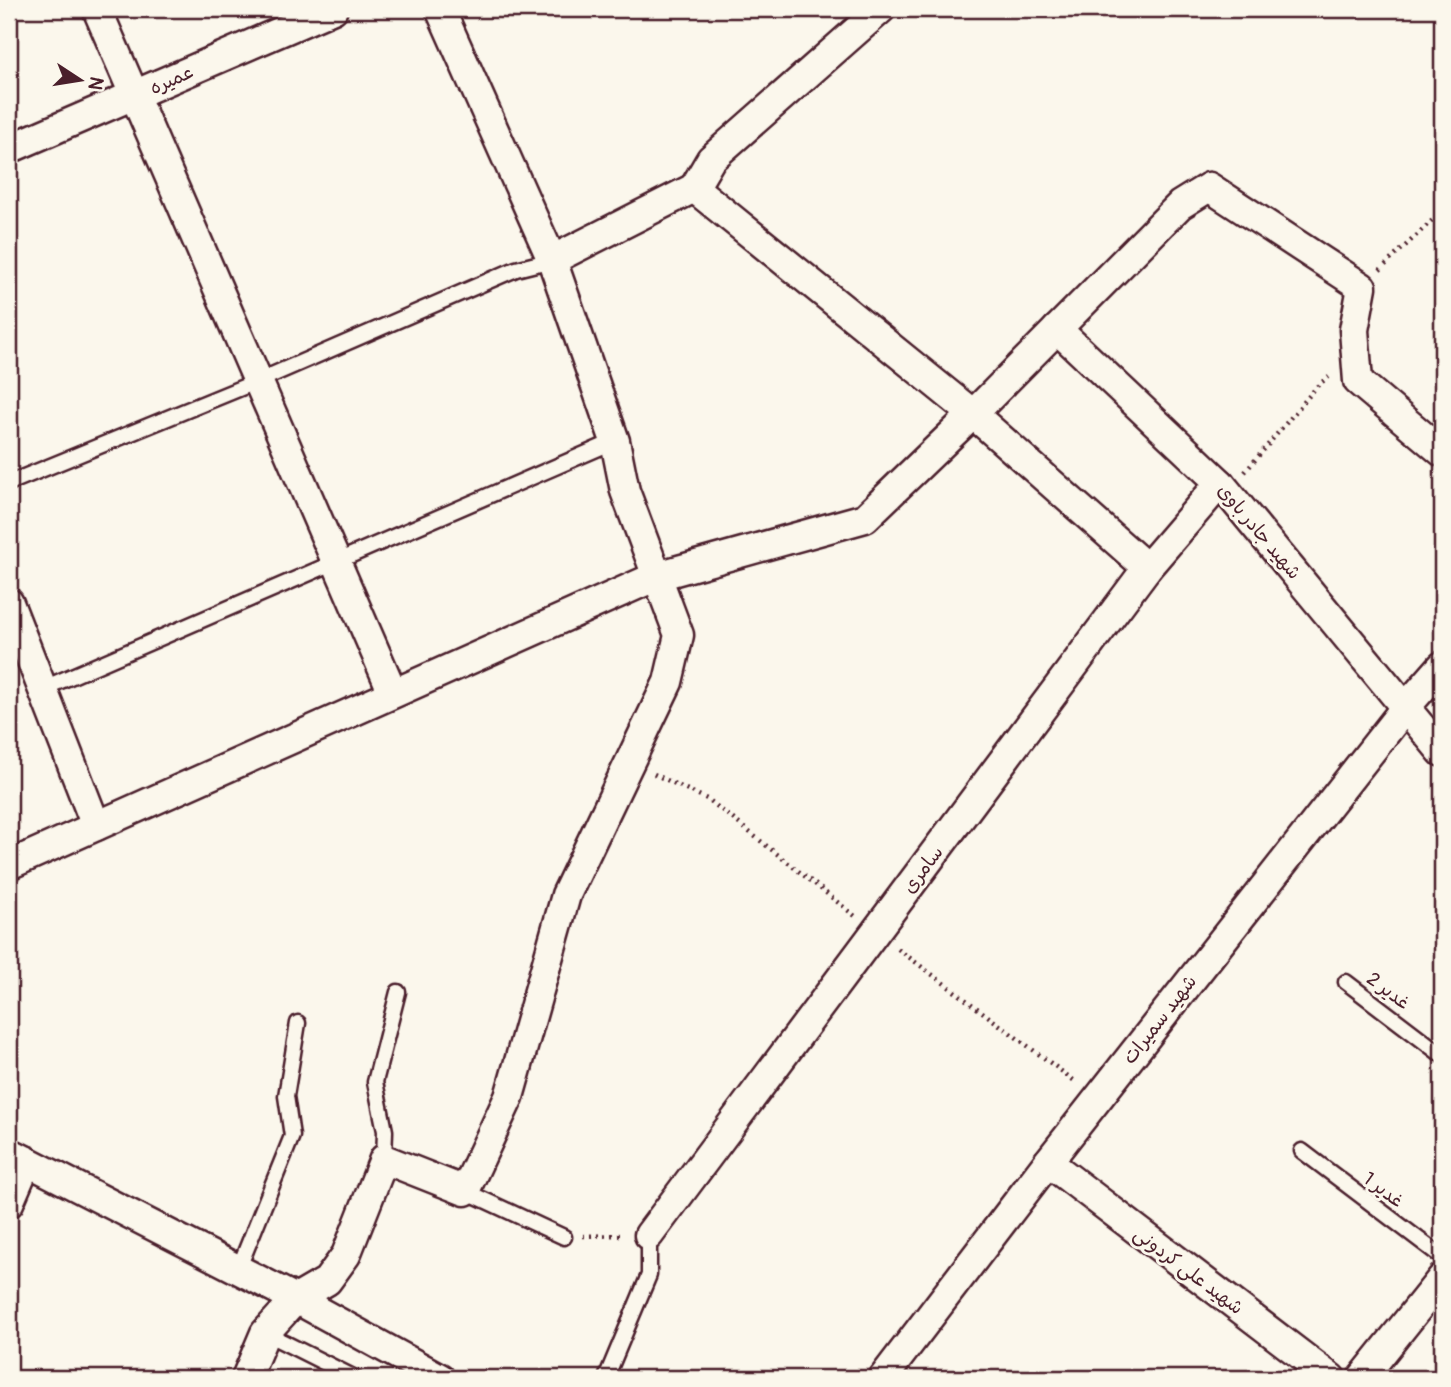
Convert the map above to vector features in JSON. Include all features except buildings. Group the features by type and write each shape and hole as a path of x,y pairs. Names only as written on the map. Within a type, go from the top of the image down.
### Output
{"street":[{"path":"97,9 393,694"},
{"name":"عمیره","path":"9,149 333,9"},
{"path":"246,1378 265,1333 296,1299 327,1281 346,1255 384,1159 465,1191 509,1097 566,895 668,682 679,635 625,491 615,441 552,260 440,9"},
{"path":"552,260 694,188 711,159 881,9"},
{"path":"9,865 657,576 865,518 973,414 1180,205 1209,187 1362,287 1354,330 1358,381 1442,452"},
{"path":"694,188 973,414 1147,568"},
{"name":"شهید جادر باوی","path":"1057,329 1220,483 1442,752"},
{"name":"سامری","path":"649,1235 1147,568 1220,483"},
{"path":"9,603 96,826"},
{"name":"شهید سمیرات","path":"883,1378 1048,1162 1405,708 1442,666"},
{"path":"9,1203 18,1157 296,1299 440,1378"},
{"name":"شهید علی کردونی","path":"1048,1162 1331,1378"},
{"path":"1362,1378 1442,1278"}],"lane":[{"path":"9,483 258,381 516,269 552,260"},
{"path":"42,689 615,441"},
{"name":"غدیر 2","path":"1346,982 1442,1055"},
{"path":"384,1159 385,1130 375,1082 398,992"},
{"path":"238,1270 292,1136 286,1096 298,1023"},
{"name":"غدیر 1","path":"1302,1151 1442,1257"},
{"path":"465,1191 564,1237"},
{"path":"606,1378 649,1275 649,1235"},
{"path":"265,1333 355,1378"}],"path":[{"path":"1362,287 1442,211"},
{"path":"1220,483 1244,472 1319,384 1356,359"},
{"path":"564,1237 649,1235"}]}
